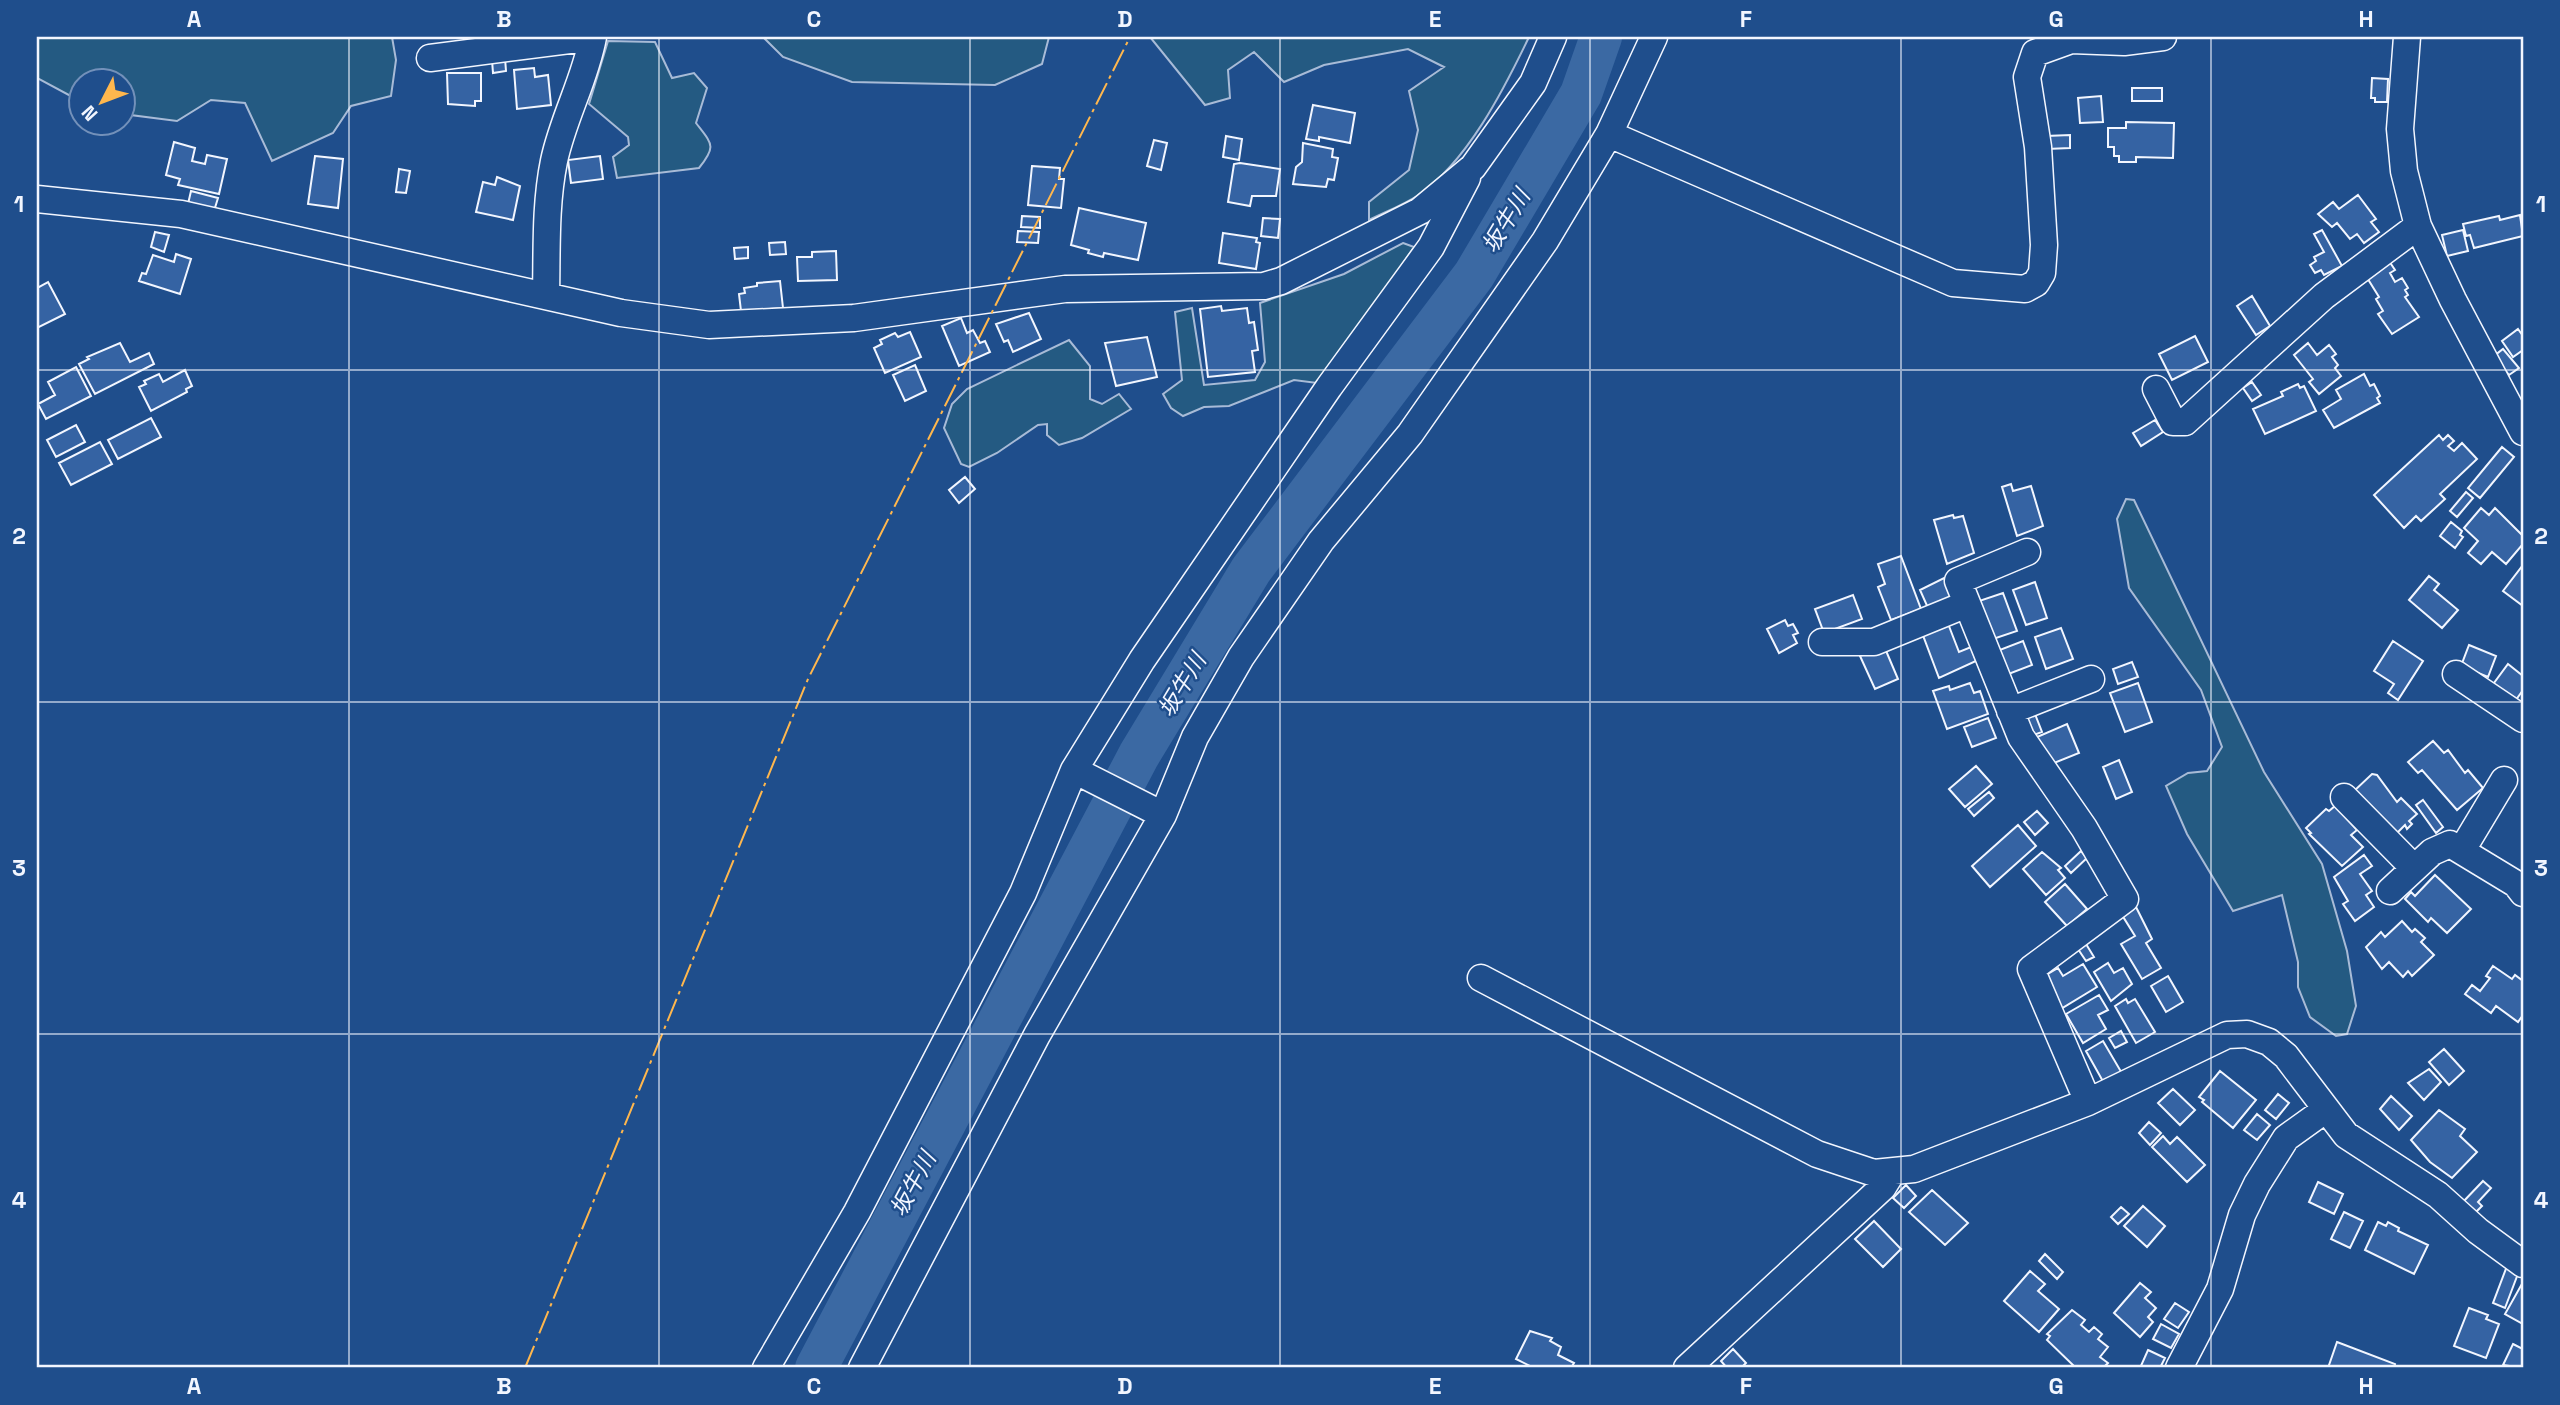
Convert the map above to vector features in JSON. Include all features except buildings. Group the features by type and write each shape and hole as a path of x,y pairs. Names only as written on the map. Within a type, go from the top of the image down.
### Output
{"street":[{"path":"430,58 593,37 588,64 566,114 554,162 548,205 546,296"},
{"path":"766,1368 857,1212 1150,649 1329,387 1431,247 1473,167 1533,83 1553,37"},
{"path":"862,1368 1155,811 1241,657 1321,541 1418,423 1545,241 1609,134 1654,37"},
{"path":"1609,134 1953,283 2025,289 2036,283 2042,273 2044,245 2038,147 2027,78 2035,53 2071,40 2123,42 2163,37"},
{"path":"2407,37 2400,130 2404,171 2418,226 2452,300 2523,432"},
{"path":"37,199 181,214 621,313 723,325 854,318 1065,289 1264,286 1281,281 1420,212 1473,167"},
{"path":"2156,389 2174,422 2185,422 2324,296 2418,226"},
{"path":"2026,552 1958,581 2021,737 2084,828 2125,899 2031,969 2088,1102"},
{"path":"1822,642 1874,642 1967,604"},
{"path":"2456,674 2523,719"},
{"path":"2010,711 2091,679"},
{"path":"1083,775 1155,811"},
{"path":"2462,850 2504,780"},
{"path":"2344,797 2414,868"},
{"path":"2390,891 2441,845 2450,844 2521,881"},
{"path":"1481,978 1817,1154 1874,1173 1891,1174 1914,1169 2088,1102 2227,1035 2247,1034 2269,1042 2286,1056 2346,1135 2438,1195 2478,1231 2523,1264"},
{"path":"2179,1368 2220,1289 2242,1215 2257,1184 2286,1138 2325,1110"},
{"path":"1687,1368 1883,1187 1891,1174"}],"shaded area":[{"path":"37,37 392,37 396,60 391,96 351,106 333,133 272,161 245,103 211,100 177,121 136,116 136,66 66,66 66,94 37,78"},
{"path":"763,37 1049,37 1042,64 995,85 852,82 783,57"},
{"path":"1150,37 1529,37 1496,101 1452,165 1417,196 1369,220 1369,202 1409,170 1418,130 1409,91 1444,67 1408,49 1324,65 1284,82 1254,52 1228,70 1230,98 1205,105"},
{"path":"608,41 655,42 672,78 694,73 707,88 696,123 709,141 710,150 699,168 617,178 613,157 629,145 628,137 589,104"},
{"path":"1403,243 1414,247 1327,376 1317,383 1294,380 1229,406 1204,407 1183,416 1171,408 1163,394 1182,380 1175,312 1192,308 1204,385 1255,380 1265,362 1260,303 1344,274"},
{"path":"1069,340 1090,366 1090,399 1102,404 1119,394 1131,409 1082,438 1059,445 1047,435 1047,424 1038,425 997,453 969,467 961,464 944,428 952,404 967,389"},
{"path":"2126,499 2134,500 2264,772 2322,864 2347,951 2356,1006 2347,1034 2336,1036 2310,1017 2298,987 2298,962 2282,895 2233,911 2187,834 2166,786 2188,773 2207,771 2222,747 2201,690 2129,588 2117,519"}],"waterway":[{"name":"坂牛川","path":"816,1368 1139,755 1251,570 1474,275 1581,94 1601,37"}],"power":[{"path":"525,1368 808,679 1130,37"}]}
